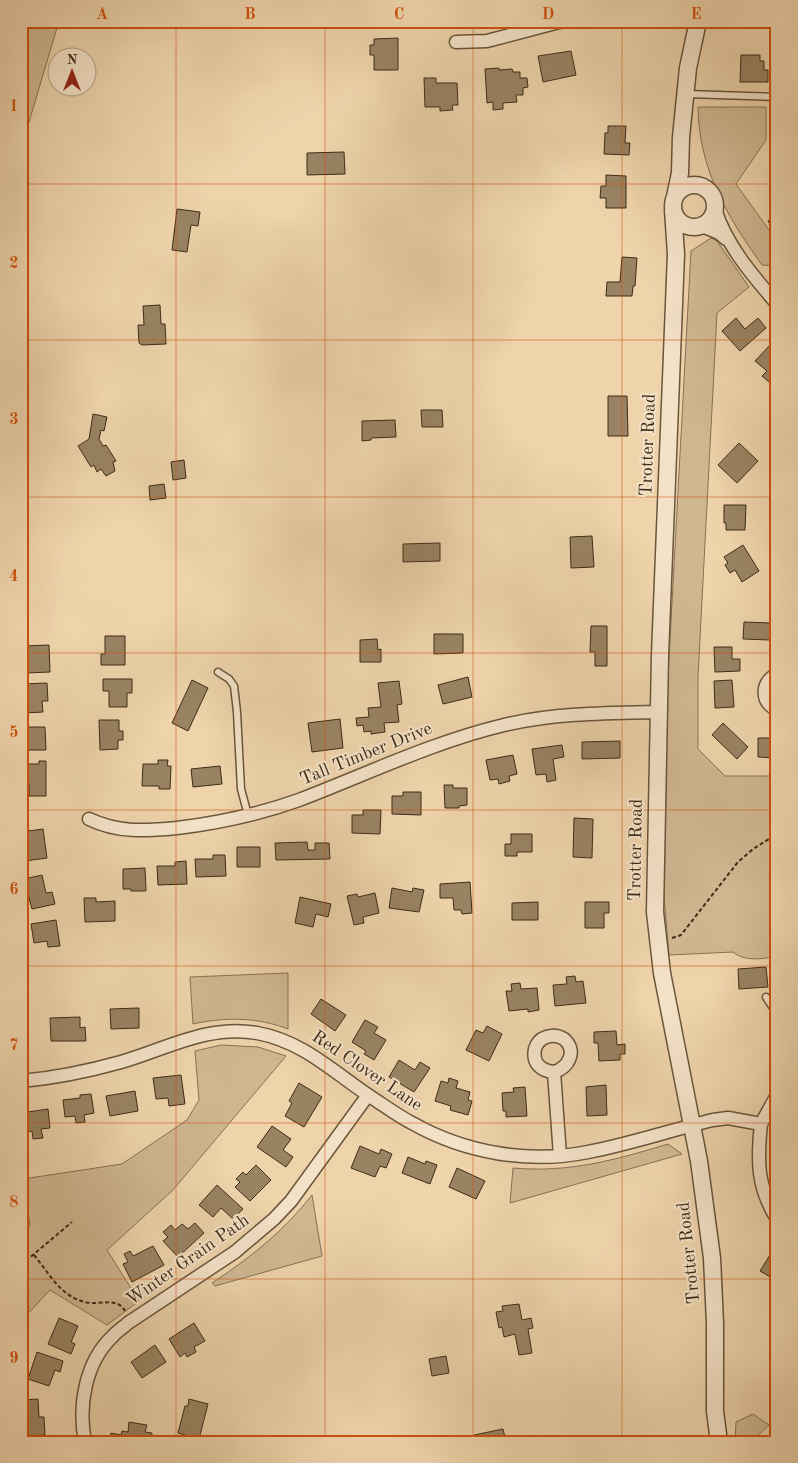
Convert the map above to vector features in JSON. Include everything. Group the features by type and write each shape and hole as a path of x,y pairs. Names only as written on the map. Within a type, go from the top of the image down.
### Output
{"street":[{"path":"456,42 487,41 563,21"},
{"name":"Trotter Road","path":"698,21 688,68 681,137 680,173 674,204 676,254 658,712 655,882 658,942 667,1002 692,1125 708,1224 713,1274 715,1411 719,1442"},
{"path":"681,154 688,169 713,196 720,225 730,243"},
{"path":"703,187 697,185 684,188 674,204 676,218 682,224 689,227 699,227 718,233 730,243 772,290 777,304"},
{"path":"676,254 686,236 710,220 715,209"},
{"path":"777,674 770,678 764,692 766,700 777,710"},
{"name":"Tall Timber Drive","path":"89,819 103,826 133,831 188,826 248,815 297,800 440,744 505,724 566,715 658,712"},
{"name":"Red Clover Lane","path":"21,1081 64,1076 123,1061 201,1035 237,1031 256,1033 295,1045 413,1124 460,1144 508,1155 560,1156 586,1153 692,1125 728,1118 761,1124"},
{"path":"554,1072 560,1156"},
{"path":"777,1094 761,1124 758,1159 764,1194 777,1219"},
{"name":"Winter Grain Path","path":"85,1442 82,1414 86,1383 92,1367 112,1337 132,1321 235,1252 274,1219 291,1201 368,1095"}],"lane":[{"path":"685,94 777,97"},
{"path":"218,672 229,679 234,686 241,790 248,815"},
{"path":"766,997 777,1014"}],"path":[{"path":"658,942 681,935 738,862 752,849 777,834"},
{"path":"21,1265 72,1222"},
{"path":"34,1255 56,1284 72,1297 86,1303 118,1303 123,1306 132,1321"}],"shaded area":[{"path":"21,21 59,21 51,48 48,48 48,58 21,149"},
{"path":"698,107 766,107 766,140 736,184 777,241 777,266 762,265 726,209 709,171 703,151"},
{"path":"711,238 717,241 749,287 717,313 698,677 698,749 725,776 777,776 777,956 760,959 743,957 733,952 669,955 664,896 668,677 691,251"},
{"path":"288,973 288,1029 265,1022 241,1019 193,1024 190,977"},
{"path":"221,1045 258,1047 286,1056 173,1190 107,1250 139,1301 107,1325 50,1290 21,1321 21,1232 30,1226 23,1179 122,1164 187,1120 199,1100 195,1051"},
{"path":"668,1144 682,1154 510,1203 513,1168 553,1169 573,1167 610,1160"},
{"path":"312,1195 322,1256 215,1286 212,1283 266,1243"},
{"path":"753,1414 769,1425 756,1437 760,1442 735,1442 736,1422"}],"building":[{"path":"398,38 398,70 374,70 374,55 370,55 370,45 374,45 374,39"},
{"path":"571,51 576,75 543,82 538,56"},
{"path":"741,55 760,55 760,61 764,61 764,70 768,70 768,82 740,82"},
{"path":"499,68 499,70 512,69 513,72 520,72 520,78 527,78 528,87 523,88 523,95 516,95 517,102 503,103 503,109 493,110 493,102 487,103 485,69"},
{"path":"424,78 436,78 436,83 457,83 458,105 452,105 453,110 440,111 440,107 425,107"},
{"path":"608,126 626,126 625,143 630,143 629,155 604,154 605,133 608,133"},
{"path":"344,152 345,174 307,175 307,153"},
{"path":"606,175 626,176 626,208 606,208 606,198 600,198 601,186 606,186"},
{"path":"777,205 777,227 768,222"},
{"path":"177,209 200,212 198,226 191,225 187,252 172,250"},
{"path":"622,257 637,258 635,286 633,286 632,296 606,296 607,282 620,282"},
{"path":"160,305 161,324 165,324 166,344 142,345 139,343 138,325 144,325 143,306"},
{"path":"736,318 745,329 758,318 766,328 740,351 722,331"},
{"path":"770,345 777,352 777,381 773,378 769,382 762,376 767,371 755,361"},
{"path":"608,396 627,396 628,436 608,436"},
{"path":"421,410 442,410 443,427 422,427"},
{"path":"93,414 107,417 104,431 101,430 99,439 103,446 106,445 116,461 113,462 115,471 106,476 101,469 97,472 94,465 91,467 78,446 89,439"},
{"path":"395,420 396,437 371,438 371,440 362,441 362,421"},
{"path":"739,443 758,461 737,483 718,465"},
{"path":"773,447 777,448 777,469 773,469"},
{"path":"184,460 186,478 173,480 171,462"},
{"path":"164,484 166,498 150,500 149,486"},
{"path":"724,505 746,505 745,530 726,530"},
{"path":"592,536 594,567 571,568 570,537"},
{"path":"440,543 440,561 403,562 403,544"},
{"path":"743,545 759,571 742,582 735,570 730,573 725,565 728,563 724,557"},
{"path":"744,622 771,623 770,640 743,639"},
{"path":"591,626 607,626 607,666 595,666 595,652 590,652"},
{"path":"434,634 463,634 463,653 434,654"},
{"path":"105,636 125,636 125,665 101,665 101,654 105,654"},
{"path":"377,639 378,650 381,649 381,662 360,662 360,640"},
{"path":"49,645 50,672 26,673 23,646"},
{"path":"714,647 732,647 732,659 740,659 740,671 715,672"},
{"path":"468,677 472,697 443,704 438,685"},
{"path":"103,679 132,679 132,693 127,693 127,707 109,707 109,691 103,691"},
{"path":"192,680 208,688 188,731 172,723"},
{"path":"732,680 734,707 715,708 714,681"},
{"path":"399,681 402,704 397,705 399,722 384,723 385,732 371,734 371,731 364,732 363,725 357,726 356,718 369,717 368,708 381,707 378,683"},
{"path":"47,683 48,701 42,701 43,712 25,713 25,702 21,702 21,684"},
{"path":"340,719 343,748 312,752 308,723"},
{"path":"99,720 119,720 119,731 123,731 123,740 118,740 118,749 100,750"},
{"path":"723,723 748,747 737,759 712,735"},
{"path":"26,727 45,727 46,750 26,750"},
{"path":"758,738 777,738 777,758 758,757"},
{"path":"620,741 620,758 582,759 582,742"},
{"path":"562,745 564,757 553,759 556,780 547,782 546,774 536,775 532,749"},
{"path":"513,755 517,774 509,776 510,781 499,784 498,779 490,780 486,760"},
{"path":"158,760 168,760 167,766 171,766 170,789 159,789 159,786 142,786 143,764 158,764"},
{"path":"39,761 46,761 46,796 29,796 29,783 21,783 21,764 39,764"},
{"path":"220,766 222,784 193,787 191,769"},
{"path":"444,785 453,785 453,788 467,788 467,805 459,806 459,808 445,808"},
{"path":"403,792 421,792 421,815 392,814 392,796 403,796"},
{"path":"363,810 381,810 380,834 352,833 352,815 363,815"},
{"path":"574,818 593,819 592,858 573,857"},
{"path":"43,829 47,858 25,861 21,832"},
{"path":"511,834 532,834 532,852 517,852 517,856 505,856 505,844 511,844"},
{"path":"307,842 308,850 315,850 315,843 329,843 330,859 276,860 275,843"},
{"path":"237,847 260,847 260,867 237,867"},
{"path":"213,855 225,855 226,876 196,877 195,859 213,859"},
{"path":"186,861 187,884 158,885 157,866 175,866 175,862"},
{"path":"145,868 146,891 123,889 123,869"},
{"path":"42,875 46,893 52,892 55,904 32,909 28,894 21,896 21,887 26,886 24,879"},
{"path":"470,882 472,913 462,914 461,910 454,910 453,898 440,898 440,884"},
{"path":"392,888 412,892 413,888 424,890 419,912 389,908"},
{"path":"375,893 379,913 363,917 364,923 354,925 347,896 357,894 358,897"},
{"path":"300,897 331,904 328,917 316,914 313,927 295,923"},
{"path":"84,898 96,898 96,902 115,901 115,921 85,922"},
{"path":"538,902 538,920 512,920 512,903"},
{"path":"585,902 609,902 609,913 604,913 604,928 585,928"},
{"path":"56,920 60,946 48,947 47,941 34,943 31,924"},
{"path":"766,967 768,987 739,989 738,969"},
{"path":"575,976 576,982 583,981 586,1003 555,1006 553,985 567,984 566,977"},
{"path":"520,983 521,989 537,988 539,1010 528,1012 528,1009 509,1011 506,991 512,991 511,984"},
{"path":"321,999 346,1015 335,1031 311,1014"},
{"path":"139,1008 139,1028 111,1029 110,1009"},
{"path":"80,1017 80,1028 85,1027 86,1041 51,1041 50,1018"},
{"path":"365,1020 378,1027 374,1033 386,1040 374,1060 364,1054 366,1051 352,1042"},
{"path":"487,1026 502,1034 489,1061 466,1050 476,1030 483,1033"},
{"path":"616,1031 617,1045 625,1044 625,1054 620,1054 620,1060 599,1061 598,1043 594,1043 594,1032"},
{"path":"399,1060 415,1070 420,1062 430,1068 414,1092 389,1077"},
{"path":"181,1075 185,1104 169,1106 168,1098 156,1099 153,1078"},
{"path":"449,1078 458,1081 456,1088 470,1092 468,1100 472,1101 468,1115 450,1110 451,1106 435,1101 441,1081 448,1083"},
{"path":"299,1083 322,1097 304,1127 285,1116 292,1103 289,1101"},
{"path":"606,1085 607,1115 587,1116 586,1087"},
{"path":"525,1087 527,1116 506,1117 506,1111 503,1111 502,1093 514,1092 513,1088"},
{"path":"135,1091 138,1111 110,1116 106,1096"},
{"path":"91,1094 94,1113 84,1115 85,1122 76,1123 75,1116 65,1117 63,1100 80,1098 80,1095"},
{"path":"48,1109 50,1128 41,1129 43,1138 33,1139 32,1131 22,1133 21,1113"},
{"path":"272,1126 291,1139 283,1150 293,1157 286,1167 257,1147"},
{"path":"360,1146 379,1154 381,1149 392,1154 386,1168 380,1166 375,1177 351,1168"},
{"path":"408,1157 425,1164 426,1161 437,1165 430,1184 402,1173"},
{"path":"256,1165 271,1180 250,1201 235,1187 240,1182 236,1179 243,1172 246,1175"},
{"path":"457,1168 485,1181 476,1199 449,1187"},
{"path":"217,1185 243,1209 233,1219 221,1208 213,1217 199,1205"},
{"path":"195,1223 204,1233 178,1257 163,1241 168,1237 163,1232 171,1225 175,1230 182,1224 188,1229"},
{"path":"153,1246 164,1265 132,1282 123,1264 128,1262 124,1254 130,1251 133,1256"},
{"path":"770,1255 777,1259 777,1281 760,1271"},
{"path":"519,1304 522,1320 531,1318 533,1328 528,1329 532,1353 519,1355 515,1334 504,1337 502,1327 499,1328 496,1312 503,1311 502,1306"},
{"path":"59,1318 78,1326 71,1342 75,1344 71,1354 48,1344"},
{"path":"194,1323 205,1341 194,1347 196,1352 187,1357 185,1353 180,1357 169,1339"},
{"path":"155,1345 166,1362 142,1378 131,1362"},
{"path":"37,1352 63,1361 60,1372 55,1370 49,1386 28,1379"},
{"path":"446,1356 449,1373 432,1376 429,1359"},
{"path":"38,1399 39,1417 44,1417 45,1435 27,1436 27,1430 21,1430 21,1400"},
{"path":"189,1399 208,1404 199,1439 178,1433 185,1406 188,1406"},
{"path":"129,1422 147,1425 145,1432 152,1433 151,1442 109,1442 111,1433 121,1435 122,1431 128,1432"},
{"path":"503,1429 506,1442 476,1442 474,1435"}]}
